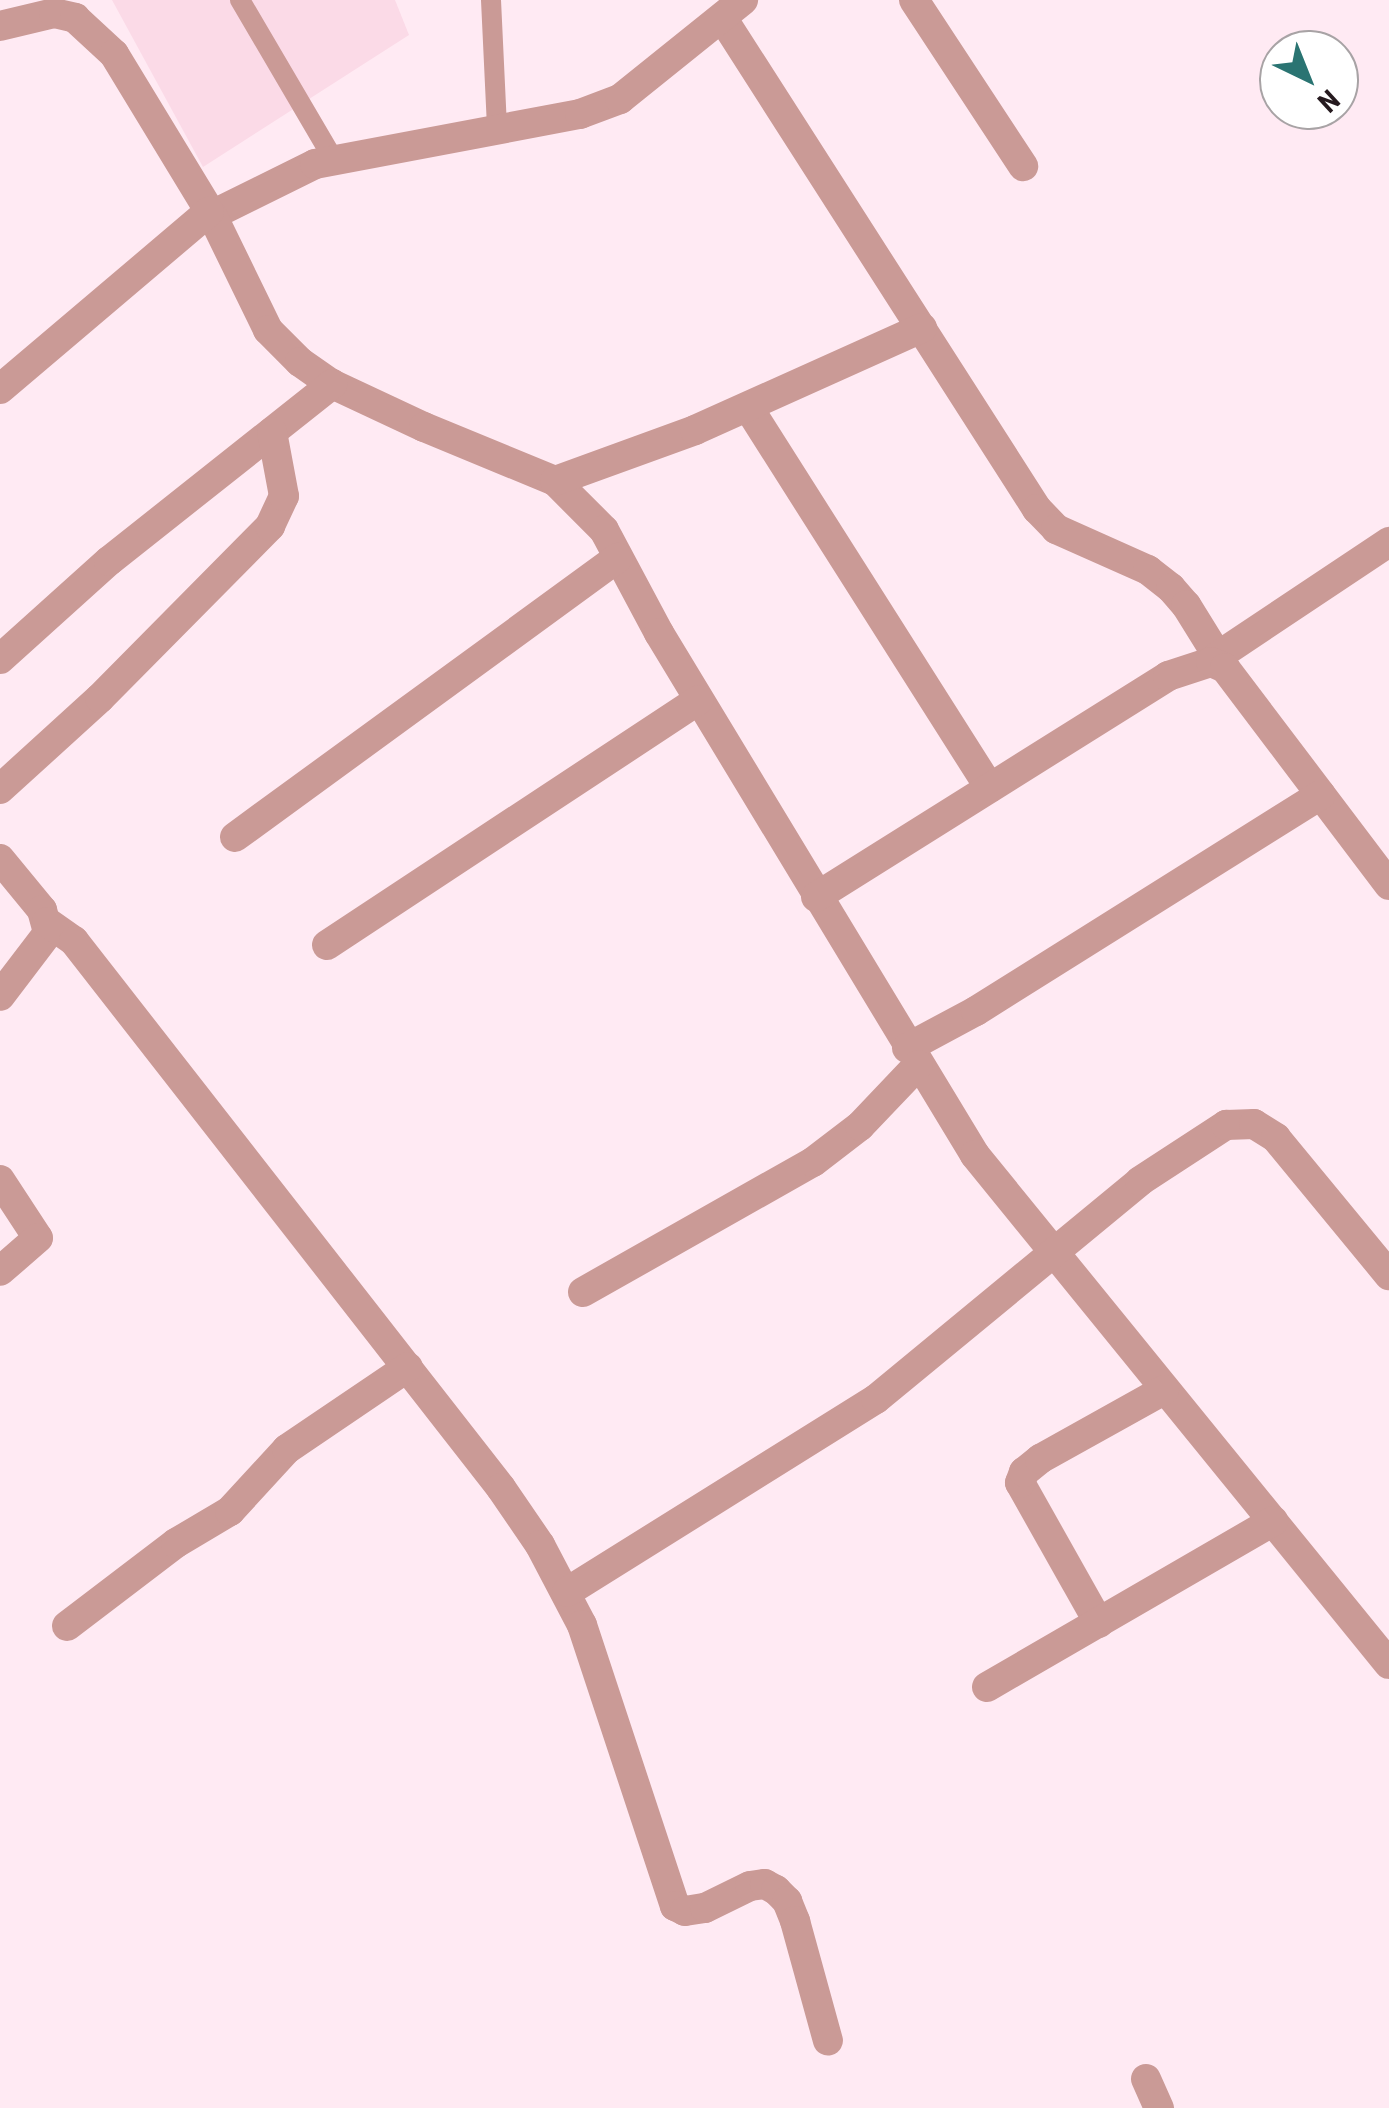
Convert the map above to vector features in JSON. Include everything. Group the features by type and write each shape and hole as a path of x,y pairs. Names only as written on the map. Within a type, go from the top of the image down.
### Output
{"street":[{"path":"914,0 1022,166"},
{"path":"0,389 210,214 315,164 580,114 620,99 733,9 922,328 1037,509 1056,530 1148,570 1186,605 1221,662 1389,885"},
{"path":"0,26 54,13 75,18 114,54 210,214 268,330 300,362 332,384 555,480 581,503 618,558 816,897 975,1156 1389,1664"},
{"path":"555,480 638,453 922,328"},
{"path":"0,659 108,561 332,384"},
{"path":"748,406 990,788"},
{"path":"0,789 100,698 270,526 284,496 272,432"},
{"path":"816,897 1168,676 1198,663 1221,662 1389,542"},
{"path":"235,837 618,558"},
{"path":"328,945 699,700"},
{"path":"583,1292 813,1162 860,1126 913,1056 976,1012 1321,795"},
{"path":"0,859 42,910 48,934 0,996"},
{"path":"47,922 74,941 501,1488 566,1592 676,1906 685,1911 705,1908 750,1886 765,1884 776,1890 787,1901 795,1921 828,2042"},
{"path":"566,1592 876,1400 1194,1142 1226,1124 1254,1124 1276,1138 1389,1275"},
{"path":"0,1180 38,1238 0,1271"},
{"path":"67,1626 176,1544 230,1511 287,1449 408,1366"},
{"path":"1099,1622 1067,1559 1020,1483 1024,1472 1040,1459 1164,1390"},
{"path":"988,1688 1273,1521"},
{"path":"1146,2079 1160,2108"}],"lane":[{"path":"240,0 334,160"},
{"path":"492,0 497,128"}],"shaded area":[{"path":"112,0 395,0 409,35 203,167"}]}
